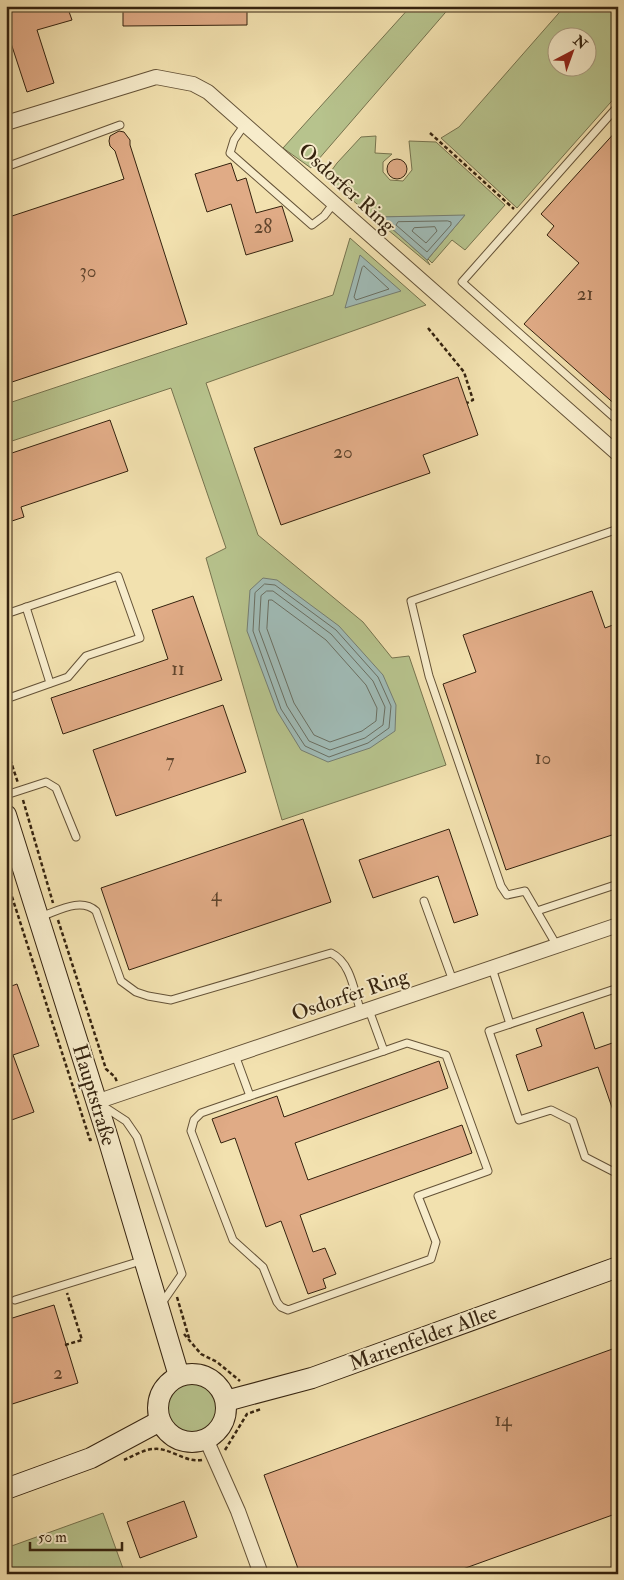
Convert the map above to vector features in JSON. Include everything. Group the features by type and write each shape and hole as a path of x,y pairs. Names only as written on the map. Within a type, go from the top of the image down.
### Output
{"street":[{"name":"Osdorfer Ring","path":"7,120 156,77 193,84 208,92 618,454"},
{"name":"Hauptstraße","path":"6,815 179,1376"},
{"name":"Osdorfer Ring","path":"96,1102 618,925"},
{"name":"Marienfelder Allee","path":"239,1403 618,1267"},
{"path":"189,1373 208,1377 222,1391 239,1403 226,1412 223,1424 216,1433 206,1439 188,1442 180,1440 165,1429 160,1421 158,1411 158,1400 162,1390 170,1381 189,1373"},
{"path":"6,1489 91,1458 160,1421"},
{"path":"206,1439 238,1511 260,1574"}],"lane":[{"path":"618,106 462,282 618,421"},
{"path":"245,124 234,140 230,153 312,225 324,216 334,203"},
{"path":"6,166 120,125"},
{"path":"556,946 525,891 507,895 501,886 429,676 411,600 618,529"},
{"path":"6,614 118,576 140,638 86,656 68,677 6,699"},
{"path":"26,608 50,684"},
{"path":"6,795 46,782 52,784 56,788 76,837"},
{"path":"537,912 618,884"},
{"path":"424,901 452,981"},
{"path":"38,918 77,905 85,904 91,906 96,911 121,981 128,988 136,992 171,1000 331,953 346,965 384,1051"},
{"path":"492,968 510,1024"},
{"path":"618,988 489,1031 519,1120 551,1110 573,1121 585,1158 618,1174"},
{"path":"407,1043 446,1055 488,1171 418,1196 436,1242 430,1259 288,1310 282,1308 277,1302 263,1267 233,1240 192,1131 194,1120 201,1113 250,1096 407,1043"},
{"path":"235,1055 250,1096"},
{"path":"96,1102 126,1121 137,1137 182,1274 159,1308"},
{"path":"15,1300 144,1260"},
{"path":"606,1574 618,1570"}],"path":[{"path":"430,132 521,215"},
{"path":"428,328 464,372 473,400 467,402"},
{"path":"6,878 90,1140 97,1138"},
{"path":"64,1285 82,1340 65,1345"},
{"path":"174,1286 189,1339"},
{"path":"182,1333 201,1354 217,1362 240,1381 239,1403"}],"green space":[{"path":"411,6 451,6 311,168 283,148"},
{"path":"565,6 600,6 618,9 618,94 517,208 441,138 459,127"},
{"path":"376,136 375,153 392,154 383,162 383,172 390,180 403,181 412,170 409,141 436,142 505,205 465,250 452,240 432,263 428,259 464,216 379,217 427,260 430,265 326,178 361,137"},
{"path":"350,238 426,305 206,383 258,535 363,622 392,658 409,656 446,765 282,820 206,558 226,548 171,388 6,443 6,404 333,295"},
{"path":"192,1382 202,1384 210,1389 215,1397 217,1407 215,1417 210,1425 202,1430 192,1432 182,1430 174,1425 169,1417 167,1407 169,1397 174,1389 182,1384"},
{"path":"103,1513 125,1574 6,1574 6,1548"}],"water":[{"path":"465,215 427,260 379,217"},
{"path":"360,255 401,291 345,308"},
{"path":"263,578 277,580 339,626 383,675 396,705 395,731 370,748 328,762 301,750 277,711 247,631 250,590"}],"building":[{"path":"6,6 29,6 30,11 47,6 67,6 72,20 37,30 54,83 27,92 6,28"},
{"path":"123,6 247,6 247,25 123,26"},
{"path":"618,129 618,407 524,324 579,263 547,235 554,226 541,214"},
{"path":"119,131 124,132 130,140 187,324 6,384 6,218 124,179 115,151 110,146 109,141 110,136"},
{"path":"393,159 401,159 407,165 407,173 401,179 393,179 387,173 387,165"},
{"path":"231,163 237,181 246,178 256,213 282,206 293,241 246,255 231,204 207,212 195,174"},
{"path":"458,377 478,435 423,455 430,473 281,525 254,448"},
{"path":"110,420 128,471 21,507 24,517 6,523 6,455"},
{"path":"592,591 605,628 618,623 618,833 506,870 443,684 476,672 463,635"},
{"path":"193,596 222,680 63,734 51,698 168,659 152,610"},
{"path":"223,705 246,772 116,816 93,750"},
{"path":"303,819 331,902 129,970 101,888"},
{"path":"449,829 478,915 454,923 438,876 373,898 359,860"},
{"path":"17,984 39,1046 13,1055 34,1112 6,1122 6,988"},
{"path":"583,1012 595,1049 618,1041 618,1119 616,1119 598,1067 528,1091 516,1055 542,1046 536,1029"},
{"path":"439,1061 448,1088 295,1143 308,1180 462,1125 472,1153 300,1215 313,1252 325,1248 336,1274 323,1279 326,1288 308,1294 281,1221 266,1227 235,1138 221,1143 212,1119 277,1096 284,1117"},
{"path":"54,1305 78,1383 6,1406 6,1335 9,1334 6,1320"},
{"path":"618,1347 618,1513 449,1574 300,1574 264,1475"},
{"path":"184,1501 197,1537 140,1558 127,1522"}]}
